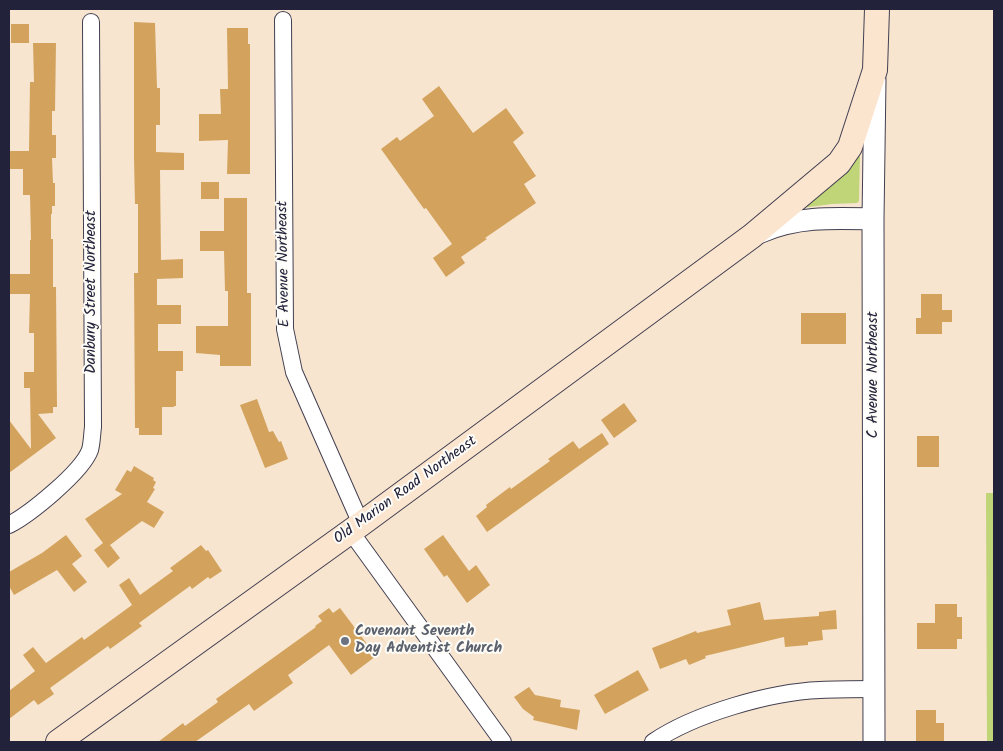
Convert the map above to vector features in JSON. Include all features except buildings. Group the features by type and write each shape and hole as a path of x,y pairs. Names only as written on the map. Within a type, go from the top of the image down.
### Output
{"main road":[{"name":"C Avenue Northeast","path":"875,70 876,9"},
{"name":"Old Marion Road Northeast","path":"58,742 356,528 752,236 839,163 850,148 875,70"}],"street":[{"name":"E Avenue Northeast","path":"283,20 285,328 294,372 356,528 503,742"},
{"name":"Danbury Street Northeast","path":"9,525 19,520 69,478 81,465 90,450 93,427 91,22"},
{"name":"C Avenue Northeast","path":"874,742 873,219 875,70"},
{"name":"Old Marion Road Northeast","path":"752,236 787,222 809,218 873,219"},
{"path":"653,742 667,733 718,711 748,702 795,692 874,689"}],"green space":[{"path":"860,152 859,201 857,203 793,209"},
{"path":"986,493 994,493 994,742 987,742"}],"place":[{"name":"Covenant Seventh Day Adventist Church","path":"345,641"}]}
